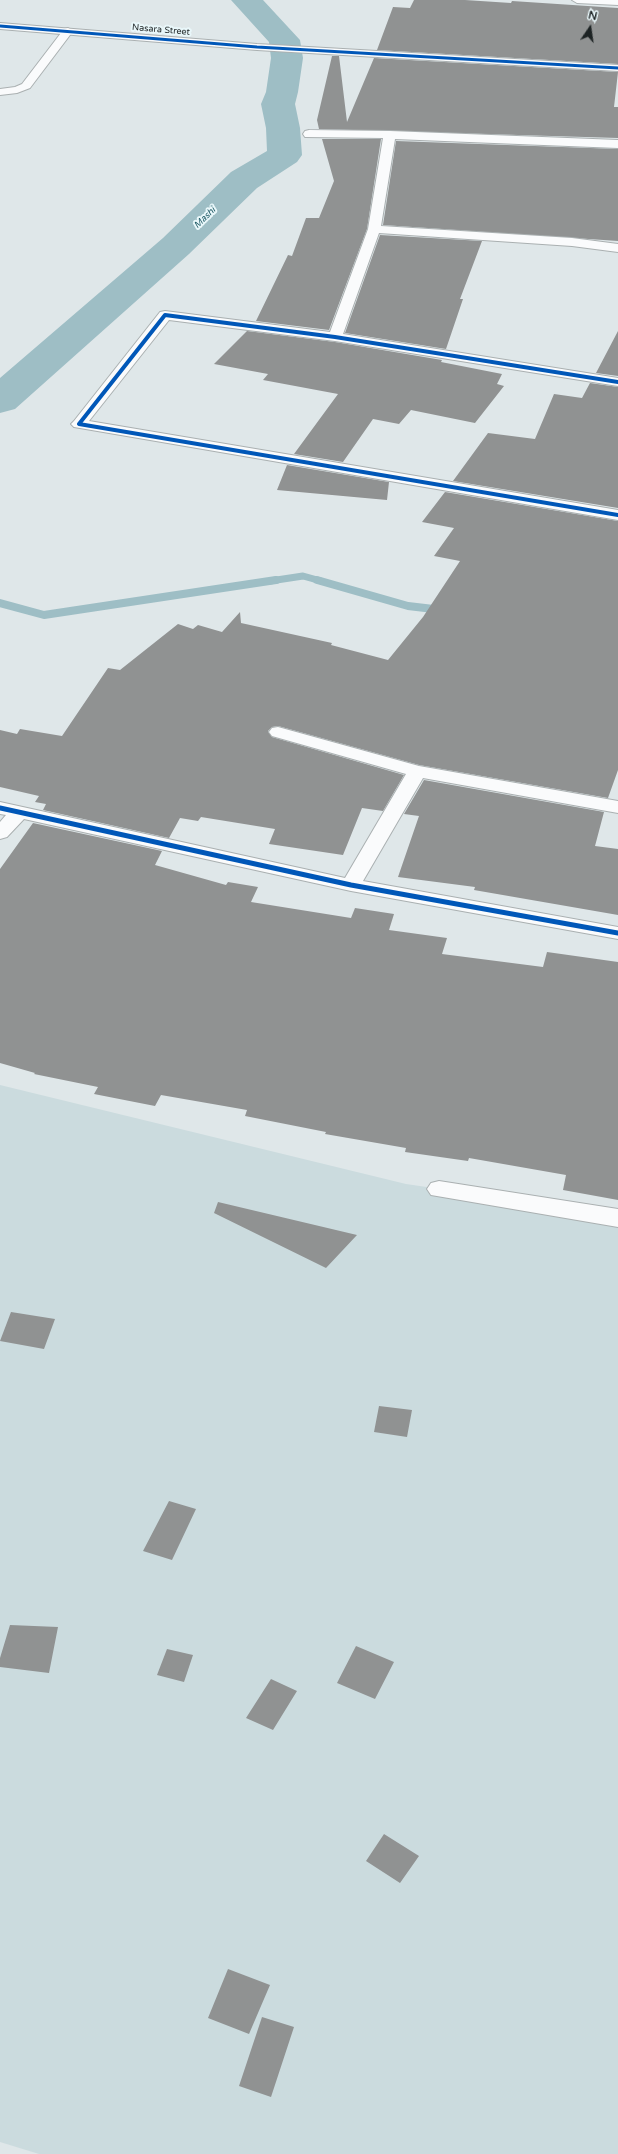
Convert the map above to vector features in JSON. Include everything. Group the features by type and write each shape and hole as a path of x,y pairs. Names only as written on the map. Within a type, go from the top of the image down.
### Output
{"street":[{"path":"577,0 618,2"},
{"name":"Nasara Street","path":"0,26 257,47 618,68"},
{"path":"0,92 17,90 26,86 68,31"},
{"path":"309,134 390,135 618,144"},
{"path":"335,337 374,229 390,135"},
{"path":"374,229 572,242 618,248"},
{"path":"618,382 335,337 165,315 79,424 618,515"},
{"path":"278,732 417,771 618,807"},
{"path":"350,885 417,771"},
{"path":"0,808 350,885 618,933"},
{"path":"0,833 20,812"},
{"path":"439,1189 618,1218"}],"shaded area":[{"path":"0,1085 406,1184 618,1215 618,2154 39,2154 0,2142"}],"building":[{"path":"414,0 465,0 511,3 512,1 618,8 618,64 377,50 393,7 410,8"},
{"path":"332,56 339,56 347,122 374,58 618,72 614,107 618,107 618,138 319,129 317,120"},
{"path":"322,139 381,139 367,229 329,330 256,321 288,255 292,256 306,218 319,218 334,181"},
{"path":"396,141 618,149 618,241 383,225"},
{"path":"380,235 482,241 460,299 463,299 446,349 345,333"},
{"path":"247,331 335,342 442,360 441,362 502,374 497,384 504,386 475,423 411,410 399,424 373,419 343,462 294,454 338,394 263,380 268,374 214,364"},
{"path":"618,331 618,376 596,373"},
{"path":"590,383 618,387 618,508 453,481 488,433 535,439 554,394 582,398"},
{"path":"287,465 389,482 387,500 277,490"},
{"path":"445,492 618,521 618,770 608,798 419,765 278,726 272,727 268,731 272,737 404,775 383,811 362,808 343,855 269,844 275,829 201,817 198,821 180,818 169,838 43,810 46,804 35,802 39,796 0,787 0,730 17,734 20,729 62,736 108,668 120,670 178,624 193,629 198,625 222,632 240,612 241,623 332,643 331,645 388,660 423,617 460,561 434,556 454,528 422,522"},
{"path":"424,780 604,812 595,846 618,849 618,915 474,890 475,887 398,877 419,816 404,814"},
{"path":"33,823 162,851 155,865 226,885 228,882 258,887 251,902 351,918 355,908 394,914 389,930 447,938 442,954 543,967 547,952 618,962 618,1200 563,1190 566,1175 469,1158 468,1161 405,1152 406,1148 325,1134 326,1132 245,1116 247,1110 161,1095 155,1106 94,1094 98,1087 34,1074 35,1073 0,1063 0,869"},
{"path":"218,1202 357,1235 326,1268 214,1213"},
{"path":"11,1312 55,1319 44,1349 0,1341"},
{"path":"379,1406 412,1410 407,1437 374,1432"},
{"path":"169,1501 196,1509 172,1560 143,1551"},
{"path":"10,1625 58,1627 49,1673 0,1667 0,1658"},
{"path":"356,1646 394,1662 375,1699 337,1683"},
{"path":"167,1649 193,1655 184,1682 157,1675"},
{"path":"271,1679 297,1691 273,1730 246,1718"},
{"path":"384,1834 419,1856 400,1883 366,1861"},
{"path":"228,1969 270,1985 249,2034 208,2018"},
{"path":"262,2017 294,2027 271,2097 239,2086"}],"waterway":[{"name":"Mashi","path":"0,400 176,246 244,180 285,155 283,128 278,104 282,92 287,58 284,40 246,0"},
{"path":"270,581 303,576 321,581"},
{"path":"0,603 44,615 276,580"},
{"path":"317,580 408,606 442,610"}],"cycle path":[{"path":"0,26 257,47 618,68"},
{"path":"618,382 335,337 165,315 79,424 618,515"},
{"path":"0,808 351,885 618,933"}]}
